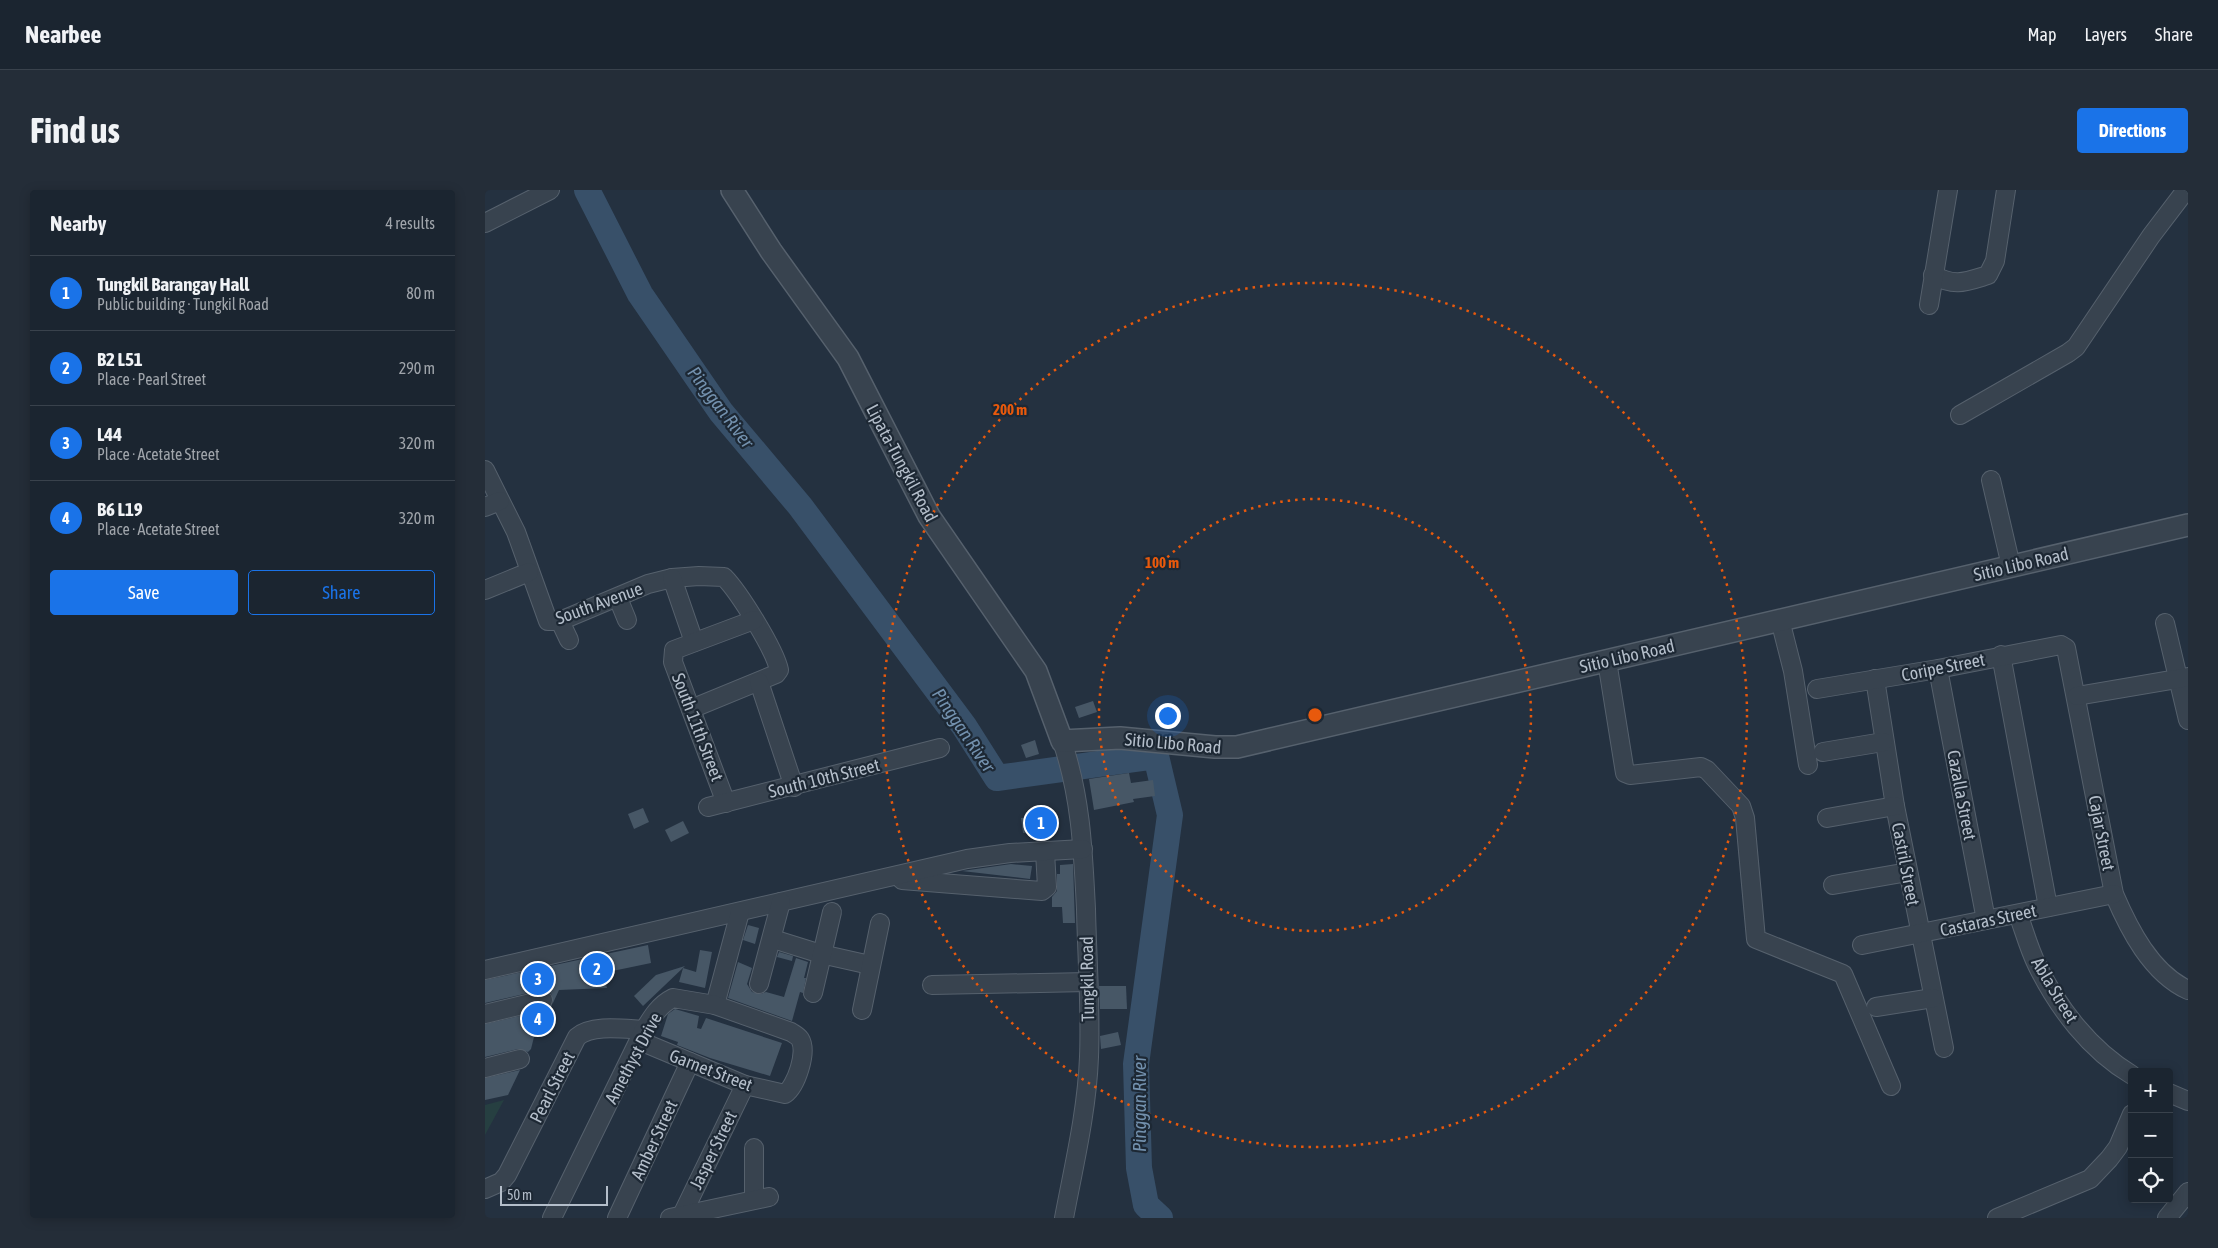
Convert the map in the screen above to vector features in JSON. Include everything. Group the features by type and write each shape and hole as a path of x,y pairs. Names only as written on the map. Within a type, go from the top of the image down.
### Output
{"street":[{"path":"485,223 525,196 550,190"},
{"name":"Lipata-Tungkil Road","path":"732,190 771,251 848,358 929,516 1036,672 1064,746"},
{"path":"1929,304 1948,190"},
{"path":"1933,275 1947,282 1962,283 1988,275 1995,260 2006,190"},
{"path":"1960,415 2068,354 2075,347 2151,236 2186,190"},
{"name":"South Avenue","path":"485,470 493,504 515,532 544,616 548,621 560,621 648,584 672,578 699,576 724,577 754,620"},
{"path":"1991,480 2011,566"},
{"name":"Sitio Libo Road","path":"1064,746 1120,738 1215,747 1237,747 2188,525"},
{"path":"485,590 529,572"},
{"path":"672,578 694,642 754,620 779,670 776,674 759,682 691,709"},
{"path":"618,598 627,620"},
{"path":"1781,620 1793,671 1808,765"},
{"path":"560,621 569,640"},
{"path":"2165,623 2183,678 2188,720"},
{"name":"South 11th Street","path":"694,642 674,650 673,662 726,803"},
{"name":"Coripe Street","path":"1817,689 1938,669 2001,655 2061,645 2067,650"},
{"name":"Cajar Street","path":"2067,650 2114,894 2127,926 2157,967 2188,990"},
{"path":"2001,655 2048,908"},
{"path":"1607,661 1625,773 1630,775 1701,767 1707,770 1741,806 1746,825 1756,939 1843,974 1891,1086"},
{"name":"Cazalla Street","path":"1938,669 1986,920"},
{"path":"2077,696 2183,678"},
{"name":"Castril Street","path":"1875,679 1883,742 1943,1048"},
{"path":"759,682 794,787"},
{"path":"1823,752 1883,742"},
{"name":"Tungkil Road","path":"1064,746 1077,790 1083,849 1088,982 1087,1076 1064,1218"},
{"name":"South 10th Street","path":"708,807 794,787 940,748"},
{"path":"1827,818 1895,806"},
{"path":"485,970 967,860 1010,854 1083,849"},
{"path":"883,878 1042,891 1047,887 1045,852"},
{"path":"1833,885 1907,872"},
{"name":"Castaras Street","path":"1862,945 2114,894"},
{"path":"759,984 773,938 781,902"},
{"path":"715,1005 740,912"},
{"path":"813,993 832,912"},
{"name":"Abla Street","path":"2018,914 2036,964 2070,1020 2115,1065 2128,1073"},
{"path":"862,1010 880,923"},
{"path":"773,938 821,954 871,964"},
{"path":"931,985 1088,982"},
{"name":"Amethyst Drive","path":"552,1218 642,1036 661,1006 673,998 715,1005 791,1032 800,1038 803,1047 797,1079 791,1089 785,1094"},
{"path":"1876,1007 1933,998"},
{"path":"485,1014 543,1000"},
{"name":"Pearl Street","path":"485,1188 501,1182 507,1175 577,1037 583,1032 612,1029 642,1036"},
{"name":"Garnet Street","path":"642,1036 690,1062 745,1085 785,1094"},
{"path":"485,1068 520,1059"},
{"name":"Amber Street","path":"617,1218 690,1062"},
{"name":"Jasper Street","path":"676,1217 745,1085"},
{"path":"2173,1095 2188,1101"},
{"path":"1997,1218 2090,1179 2109,1160 2118,1147 2128,1123"},
{"path":"676,1217 761,1198 754,1148"},
{"path":"2167,1218 2188,1192"}],"green space":[{"path":"504,1100 485,1135 485,1105"}],"building":[{"path":"1093,701 1097,712 1079,718 1075,707"},
{"path":"1035,740 1039,754 1026,758 1021,745"},
{"path":"1129,773 1131,783 1153,780 1155,796 1133,799 1134,802 1094,810 1089,779"},
{"path":"643,808 649,822 634,829 628,814"},
{"path":"1039,816 1037,831 1023,833 1021,818"},
{"path":"683,821 689,833 671,842 665,830"},
{"path":"1011,864 1032,866 1030,879 962,871"},
{"path":"1073,864 1075,923 1063,923 1062,907 1052,907 1052,897 1057,891 1057,874 1060,874 1060,865"},
{"path":"748,925 759,928 755,944 743,940"},
{"path":"648,945 651,963 603,973 607,988 559,990 553,1003 551,993 541,990 485,1003 485,980"},
{"path":"700,950 712,952 705,988 679,982 683,968 696,972"},
{"path":"779,952 793,956 792,961 777,957"},
{"path":"796,958 808,962 803,993 800,992 792,1021 728,998 738,962 752,968 747,984 752,992 761,994 766,992 784,997"},
{"path":"685,966 643,1006 634,996 656,975"},
{"path":"1099,986 1126,986 1127,1009 1100,1009"},
{"path":"552,1005 541,1029 536,1029 531,1049 528,1052 518,1049 485,1057 485,1024 545,1010"},
{"path":"675,1009 699,1016 697,1028 701,1029 706,1018 782,1043 770,1076 710,1058 677,1045 678,1042 661,1036 668,1014"},
{"path":"1118,1032 1121,1045 1101,1049 1100,1036"},
{"path":"520,1070 508,1095 485,1100 485,1078"}],"waterway":[{"name":"Pinggan River","path":"587,190 640,294 721,412 800,506 964,726 997,778 1156,756 1170,815 1136,1064 1139,1168 1146,1205 1160,1218"}],"place":[{"name":"Tungkil Barangay Hall","path":"1041,823"},
{"name":"B2 L51","path":"597,969"},
{"name":"L44","path":"538,979"},
{"name":"B6 L19","path":"538,1019"}]}
